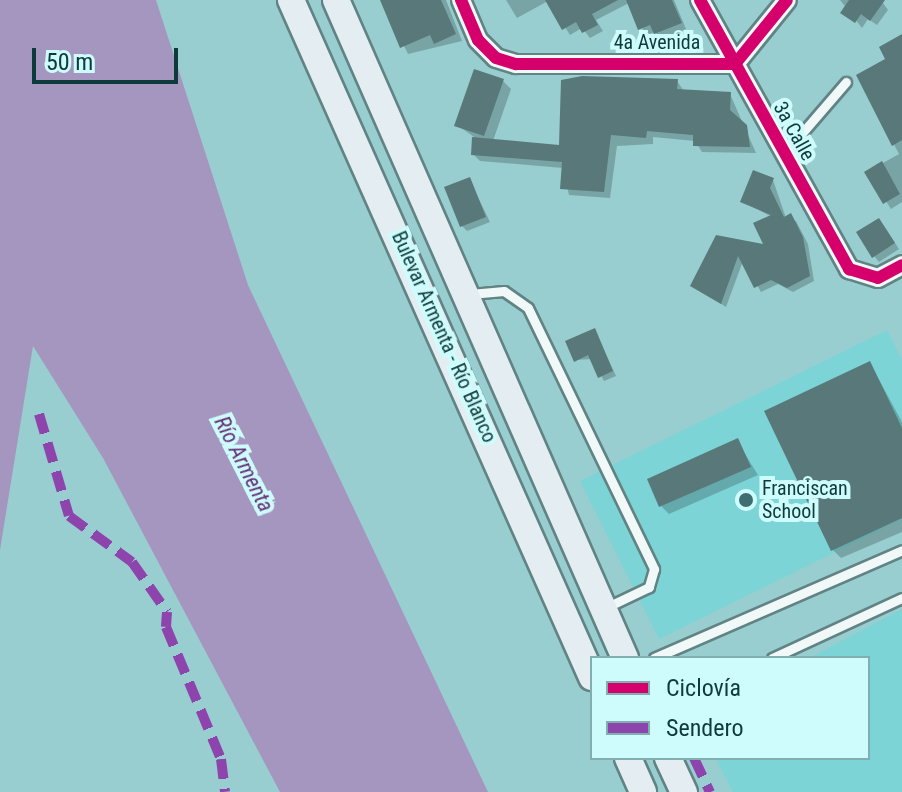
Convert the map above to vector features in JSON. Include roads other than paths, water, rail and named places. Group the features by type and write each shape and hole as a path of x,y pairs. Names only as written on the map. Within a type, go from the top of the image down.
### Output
{"main road":[{"name":"Bulevar Armenta - Río Blanco","path":"291,0 514,492 590,672"},
{"name":"Bulevar Armenta - Río Blanco","path":"336,0 624,656"},
{"path":"514,492 533,490 584,596 604,608"},
{"path":"629,760 643,792"},
{"path":"669,760 684,792"}],"street":[{"name":"4a Avenida","path":"461,0 478,40 496,58 735,64"},
{"name":"3a Calle","path":"700,0 849,269 878,278 902,265"},
{"path":"735,64 787,0"}],"lane":[{"path":"784,154 846,82"},
{"path":"466,296 504,291 528,308 655,578 604,608"},
{"path":"659,656 902,550"},
{"path":"776,656 902,598"}],"water":[{"name":"Río Armenta","path":"0,0 156,0 248,285 488,792 280,792 103,458 33,346 0,550"}],"place":[{"name":"Franciscan School","path":"746,500"}]}
